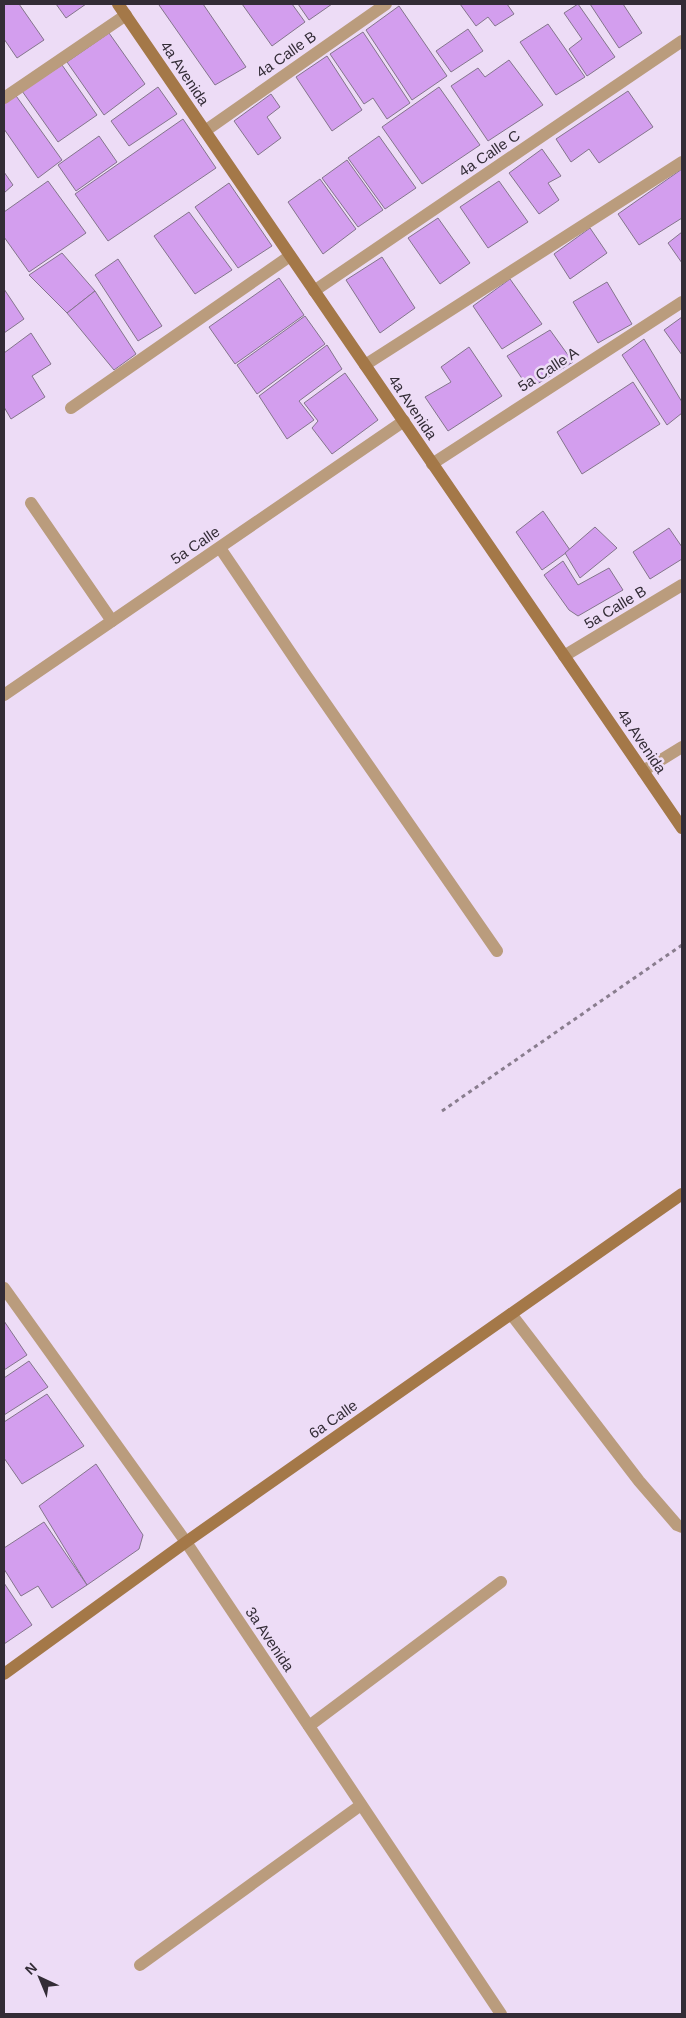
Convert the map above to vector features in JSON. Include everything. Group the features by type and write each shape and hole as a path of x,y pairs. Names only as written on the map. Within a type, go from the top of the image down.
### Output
{"street":[{"name":"4a Avenida","path":"118,4 682,828"},
{"name":"4a Calle B","path":"205,131 386,4"},
{"path":"4,98 126,15"},
{"name":"4a Calle C","path":"314,291 682,41"},
{"path":"365,365 682,162"},
{"path":"71,408 290,256"},
{"name":"5a Calle A","path":"432,464 682,302"},
{"name":"5a Calle","path":"4,695 404,422"},
{"path":"31,503 112,621"},
{"path":"220,548 303,671 498,951"},
{"name":"5a Calle B","path":"564,656 682,585"},
{"path":"643,771 682,747"},
{"name":"6a Calle","path":"4,1674 186,1542 682,1194"},
{"name":"3a Avenida","path":"4,1288 186,1542 502,2014"},
{"path":"512,1314 640,1481 677,1525 682,1527"},
{"path":"310,1726 501,1582"},
{"path":"140,1965 361,1805"}],"path":[{"path":"442,1111 682,945"}],"building":[{"path":"4,4 19,4 44,40 17,58 4,39"},
{"path":"56,4 86,4 66,18"},
{"path":"203,4 246,67 215,85 159,5"},
{"path":"242,4 292,4 305,22 272,46"},
{"path":"298,4 332,4 309,20"},
{"path":"460,4 507,4 514,14 495,26 488,17 476,26"},
{"path":"578,4 615,57 587,76 569,49 582,39 564,13"},
{"path":"590,4 623,4 642,33 619,48"},
{"path":"399,6 447,76 412,100 366,30"},
{"path":"548,24 585,77 556,95 520,42"},
{"path":"468,29 483,51 451,72 436,51"},
{"path":"363,32 410,103 387,119 373,98 364,104 330,54"},
{"path":"109,33 145,84 104,115 67,62"},
{"path":"327,56 362,110 332,131 296,77"},
{"path":"509,60 543,105 488,141 451,86 478,68 485,77"},
{"path":"62,65 97,115 58,142 22,91"},
{"path":"158,87 177,114 129,146 111,121"},
{"path":"439,87 480,145 422,184 382,127"},
{"path":"628,91 653,127 599,163 589,149 571,162 556,139"},
{"path":"14,93 62,160 38,178 4,129 4,100"},
{"path":"271,94 280,107 267,117 281,138 258,155 234,121"},
{"path":"183,119 216,168 108,241 75,194"},
{"path":"99,136 117,162 76,191 58,165"},
{"path":"379,136 416,188 385,209 348,158"},
{"path":"542,149 561,176 548,183 559,200 539,214 509,173"},
{"path":"347,160 383,210 358,227 322,178"},
{"path":"682,169 682,218 639,245 618,214"},
{"path":"4,172 13,185 4,193"},
{"path":"320,179 356,229 323,254 288,202"},
{"path":"48,181 86,233 29,272 4,237 4,212"},
{"path":"499,181 528,222 488,248 460,207"},
{"path":"229,183 272,246 238,268 195,207"},
{"path":"189,212 232,270 195,294 154,236"},
{"path":"438,218 470,263 440,284 408,238"},
{"path":"590,228 607,253 570,279 554,254"},
{"path":"682,232 682,263 668,243"},
{"path":"62,253 95,291 67,313 29,275"},
{"path":"382,257 415,308 380,333 346,280"},
{"path":"118,259 162,326 138,341 95,275"},
{"path":"279,278 304,315 235,364 209,327"},
{"path":"510,279 542,324 502,349 473,306"},
{"path":"607,282 632,324 598,343 573,302"},
{"path":"4,289 24,319 4,333"},
{"path":"95,291 136,354 114,370 67,313"},
{"path":"305,316 325,344 257,394 237,365"},
{"path":"682,317 682,355 664,330"},
{"path":"550,330 573,362 529,389 507,356"},
{"path":"31,333 51,364 32,376 45,397 11,419 4,407 4,353"},
{"path":"644,339 682,402 682,413 667,425 622,355"},
{"path":"327,345 342,369 299,401 314,420 287,439 259,396"},
{"path":"469,347 502,396 448,431 425,397 451,382 441,367"},
{"path":"345,373 378,420 332,454 312,428 318,421 304,403"},
{"path":"633,382 660,424 582,474 557,432"},
{"path":"543,511 570,550 542,570 516,532"},
{"path":"595,527 617,548 580,578 565,553"},
{"path":"669,528 682,547 682,559 650,579 633,552"},
{"path":"563,561 578,585 609,568 623,590 578,616 569,610 544,575"},
{"path":"4,1321 27,1355 4,1370"},
{"path":"29,1361 48,1387 4,1415 4,1378"},
{"path":"47,1394 84,1446 22,1484 4,1458 4,1422"},
{"path":"96,1464 143,1535 139,1549 87,1585 39,1506"},
{"path":"44,1522 87,1585 52,1608 38,1586 21,1596 4,1569 4,1548"},
{"path":"4,1583 32,1625 4,1644"}]}
